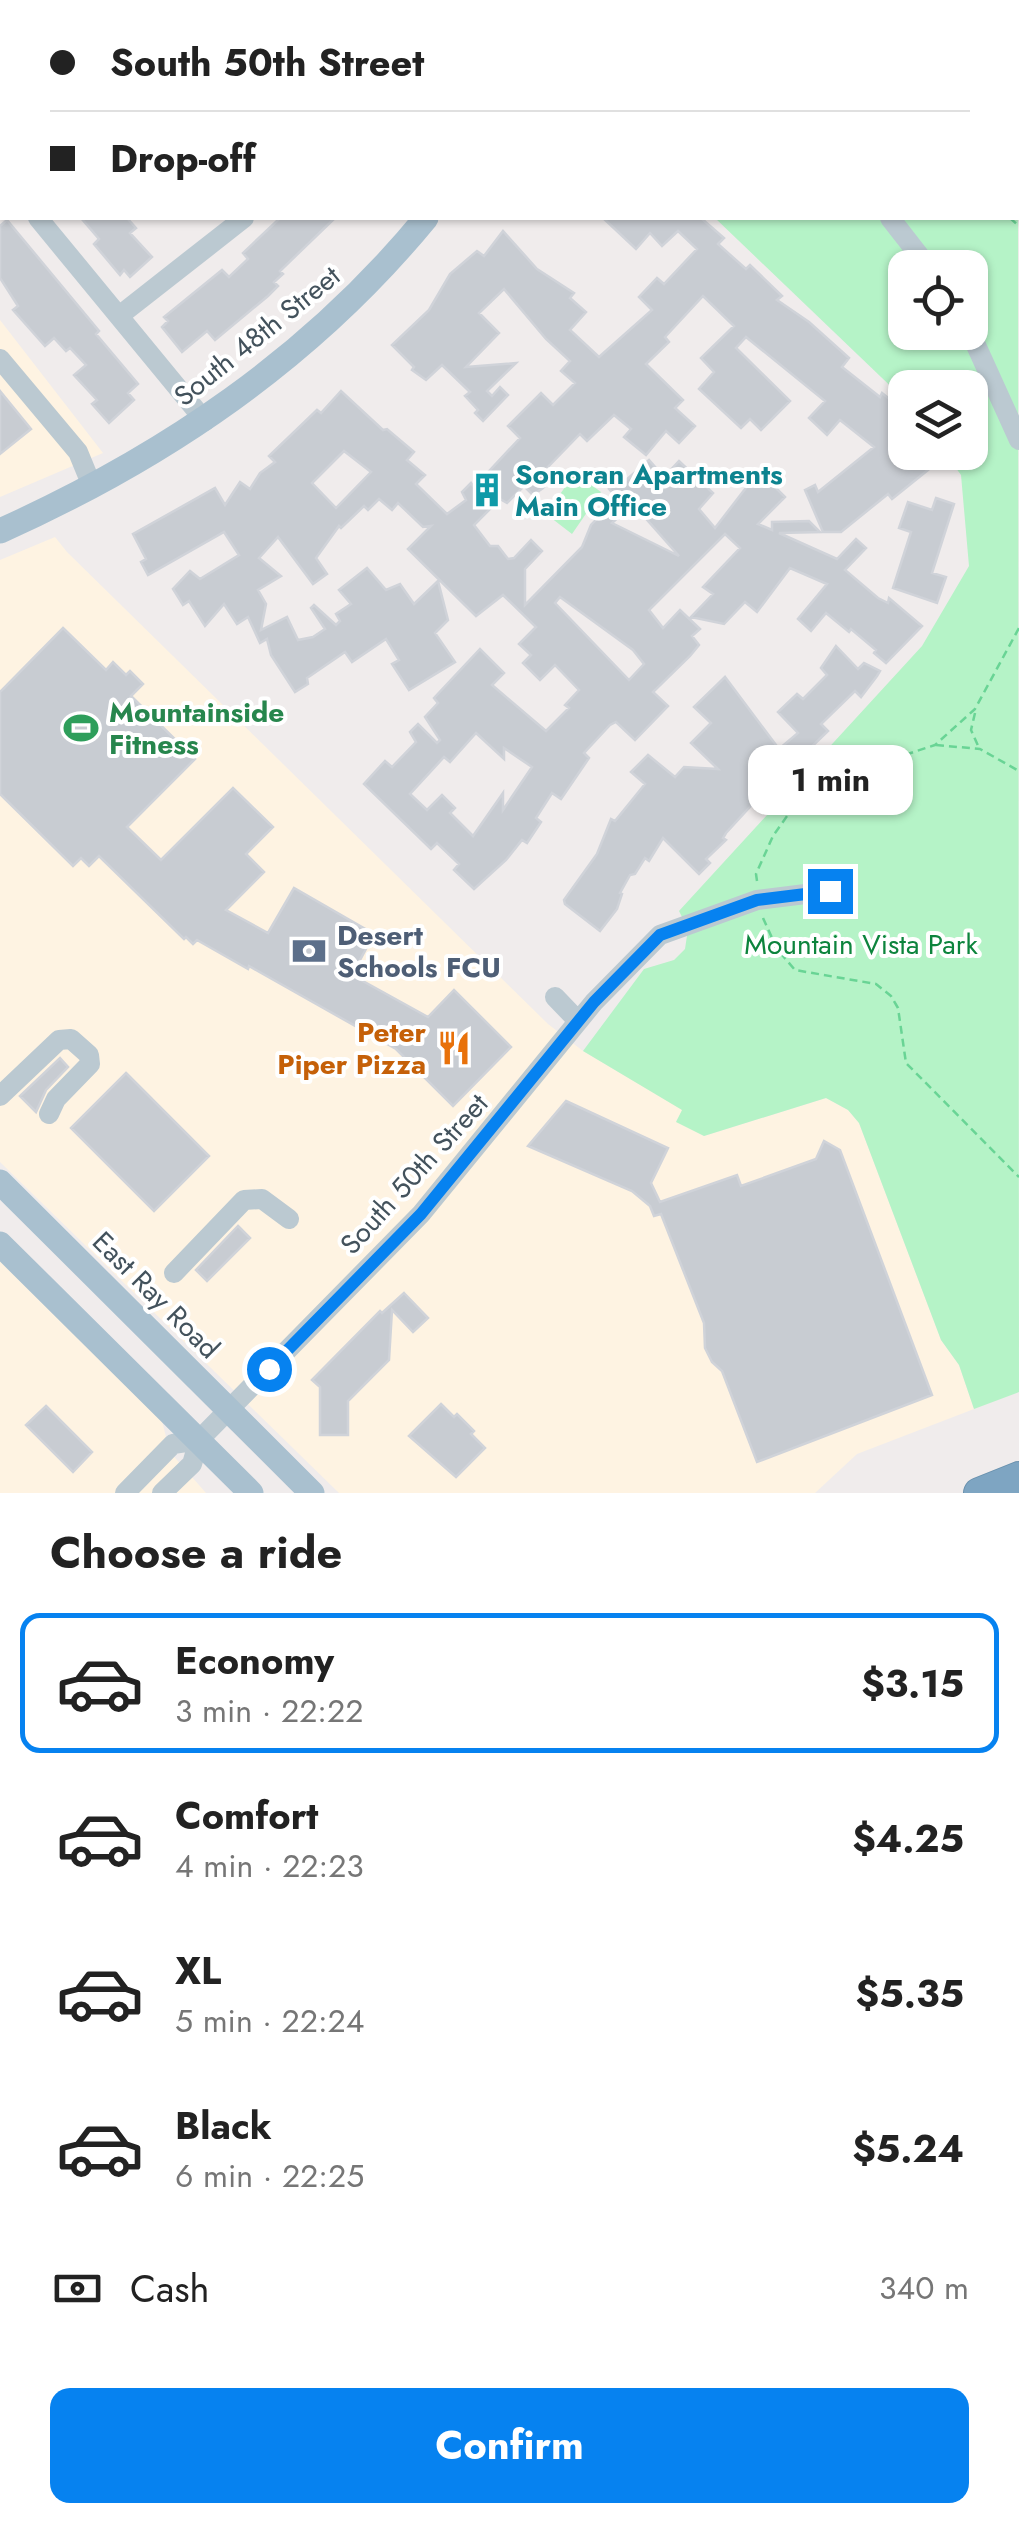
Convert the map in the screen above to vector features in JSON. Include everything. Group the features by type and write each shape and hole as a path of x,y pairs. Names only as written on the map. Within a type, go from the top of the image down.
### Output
{"highway":[{"path":"978,1493 1019,1478"}],"main road":[{"name":"South 48th Street","path":"0,531 92,486 205,421 256,384 332,318 389,262 424,220"},
{"name":"East Ray Road","path":"0,1182 214,1425 251,1493"},
{"name":"East Ray Road","path":"0,1244 214,1425 312,1493"}],"street":[{"path":"40,220 205,421"},
{"path":"119,316 241,220"},
{"path":"892,220 915,250"},
{"path":"978,350 1019,440"},
{"path":"0,358 78,452 92,486"},
{"path":"757,900 830,891"},
{"name":"South 50th Street","path":"162,1493 192,1464 214,1425 421,1214 578,1021 660,935 757,900"},
{"path":"555,997 578,1021"},
{"path":"0,1096 59,1040 71,1039 89,1055 90,1064 56,1099 48,1114"},
{"path":"174,1272 244,1200 262,1198 289,1219"},
{"name":"South 50th Street","path":"125,1493 173,1444 214,1425"}],"path":[{"path":"1019,628 975,709 935,744 865,768 792,809 773,836 756,874 757,900 768,933 796,970 876,984 892,996 898,1008 906,1064 1019,1177"},
{"path":"975,709 972,730 980,749"},
{"path":"935,744 980,749 1019,771"}],"shaded area":[{"path":"0,320 103,453 0,497"},
{"path":"55,537 548,1024 583,1051 683,1110 676,1121 704,1136 826,1098 848,1110 859,1123 941,1340 959,1365 974,1409 857,1454 815,1493 339,1493 0,1162 0,560"},
{"path":"0,1261 162,1421 166,1437 162,1443 206,1493 0,1493"}],"green space":[{"name":"Mountain Vista Park","path":"717,220 1018,220 1019,1392 974,1409 959,1365 941,1340 859,1123 848,1110 826,1098 704,1136 676,1122 682,1110 583,1051 644,969 674,960 685,949 688,929 679,911 922,646 969,566 961,475 957,470 988,470 988,370 888,370 888,384"},
{"path":"575,473 601,492 572,534 546,514"}],"building":[{"path":"7,220 138,384 128,393 134,400 109,423 92,404 97,400 74,375 86,365 54,338 45,346 13,310 18,306 0,278 0,226"},
{"path":"83,220 129,220 136,228 130,233 152,257 130,277 124,270 120,275 94,244 99,239"},
{"path":"278,220 333,220 280,271 283,274 274,282 278,286 268,296 215,340 207,331 182,352 162,327 168,321 164,317 222,270 229,277 248,259 243,253"},
{"path":"605,220 703,220 724,238 718,244 746,269 750,265 782,296 777,300 849,358 842,367 880,397 882,393 888,398 888,470 928,470 892,499 888,494 841,532 823,532 805,490 815,485 818,492 874,447 840,420 827,435 809,418 825,401 746,337 736,348 790,401 761,430 750,419 741,428 699,389 714,372 701,358 734,326 703,296 665,337 669,342 646,364 683,400 675,408 695,426 679,443 666,431 646,455 624,437 631,429 614,415 587,441 580,434 546,469 553,477 543,488 533,495 524,486 507,503 500,499 474,525 490,546 498,546 508,559 514,558 531,540 542,551 525,569 525,605 582,547 591,525 617,498 609,489 649,460 664,477 679,461 713,493 699,509 715,528 759,471 785,497 758,524 772,530 772,522 809,521 820,532 779,533 837,559 856,539 866,548 845,570 878,598 888,603 889,598 922,626 886,663 851,629 849,632 826,613 811,631 798,619 827,584 790,568 757,612 745,602 724,624 691,617 713,594 703,587 740,548 725,534 649,610 663,628 680,610 700,629 692,636 699,645 653,692 668,706 635,740 616,722 610,725 584,753 589,758 561,799 552,793 536,818 541,822 527,843 522,840 474,889 454,870 459,864 437,843 431,849 364,784 385,761 392,767 416,742 410,732 418,724 437,743 440,740 425,717 438,703 434,698 480,649 504,673 492,685 546,731 569,708 565,705 579,690 555,665 540,680 523,663 531,655 519,644 536,627 503,595 476,616 408,549 431,526 423,527 398,503 392,510 379,499 339,526 316,558 327,574 313,584 278,537 259,558 281,576 258,590 266,604 261,630 287,617 298,640 313,637 325,629 311,608 314,605 336,625 340,621 336,614 351,604 339,590 367,568 386,590 400,584 414,604 438,581 448,620 435,633 455,662 409,690 392,664 399,660 386,639 352,662 345,652 307,678 308,684 295,692 271,655 267,639 260,643 248,617 237,624 224,604 205,626 189,601 183,605 173,589 190,571 200,579 239,555 224,532 148,575 141,562 146,559 133,534 215,488 225,505 240,482 250,489 260,473 275,462 269,456 341,391 414,452 407,460 425,475 416,484 447,514 466,500 462,492 471,483 474,487 520,438 508,426 541,393 553,405 575,383 561,371 570,361 504,289 479,313 499,333 466,367 516,363 487,391 492,396 500,387 508,395 483,421 465,396 470,392 442,365 426,380 412,370 414,367 392,345 429,310 450,274 477,251 484,256 503,231 537,269 574,293 570,298 586,312 570,330 599,357 652,310 639,297 657,278 664,284 697,249 678,231 662,246 650,233 636,249","holes":["344,451 371,472 336,508 312,483","633,504 679,556 612,523","560,597 633,650 644,664 629,680 555,603","476,733 504,759 504,748 532,767 503,810 503,793 473,836 450,813 455,808 442,795 427,810 410,794 444,757 450,762"]},
{"path":"0,391 31,429 0,454"},
{"path":"936,498 954,504 932,573 946,577 937,603 893,588 911,532 899,528 908,502 932,510"},
{"path":"63,628 106,670 113,662 126,675 130,671 143,684 131,696 195,759 127,827 161,860 233,788 273,827 246,854 264,872 226,910 268,933 294,888 374,934 352,975 428,1017 454,990 511,1047 453,1106 396,1049 249,966 248,969 197,940 193,944 184,939 99,856 89,866 81,858 73,866 0,794 0,692"},
{"path":"836,646 858,669 864,663 880,671 861,697 855,691 821,724 828,731 801,757 805,762 760,796 726,833 726,840 706,859 710,863 699,874 663,838 649,861 645,858 635,874 630,875 617,909 600,931 565,904 597,854 611,819 615,821 645,784 631,772 648,755 675,777 684,767 718,769 691,743 711,723 694,707 725,677 779,749 798,733 778,712 797,694 803,699 827,675 821,668"},
{"path":"60,1058 68,1067 46,1090 36,1112 20,1096"},
{"path":"126,1073 209,1156 154,1211 71,1128"},
{"path":"566,1101 668,1148 651,1183 660,1202 737,1175 741,1186 816,1159 824,1141 840,1150 932,1395 757,1462 722,1371 705,1348 704,1323 661,1214 654,1216 650,1206 632,1191 528,1146"},
{"path":"238,1226 250,1238 207,1281 196,1270"},
{"path":"404,1293 428,1318 413,1332 392,1310 389,1360 348,1401 348,1435 320,1435 320,1387 312,1380 380,1311"},
{"path":"441,1404 474,1431 471,1434 485,1448 456,1477 409,1436"},
{"path":"46,1406 92,1452 73,1472 26,1425"}],"place":[{"name":"Sonoran Apartments Main Office","path":"487,490"},
{"name":"Mountainside Fitness","path":"81,728"},
{"name":"Desert Schools FCU","path":"309,951"},
{"name":"Peter Piper Pizza","path":"454,1048"}],"route":[{"path":"269,1369 421,1214 594,1002 660,935 757,900 830,891"}]}
